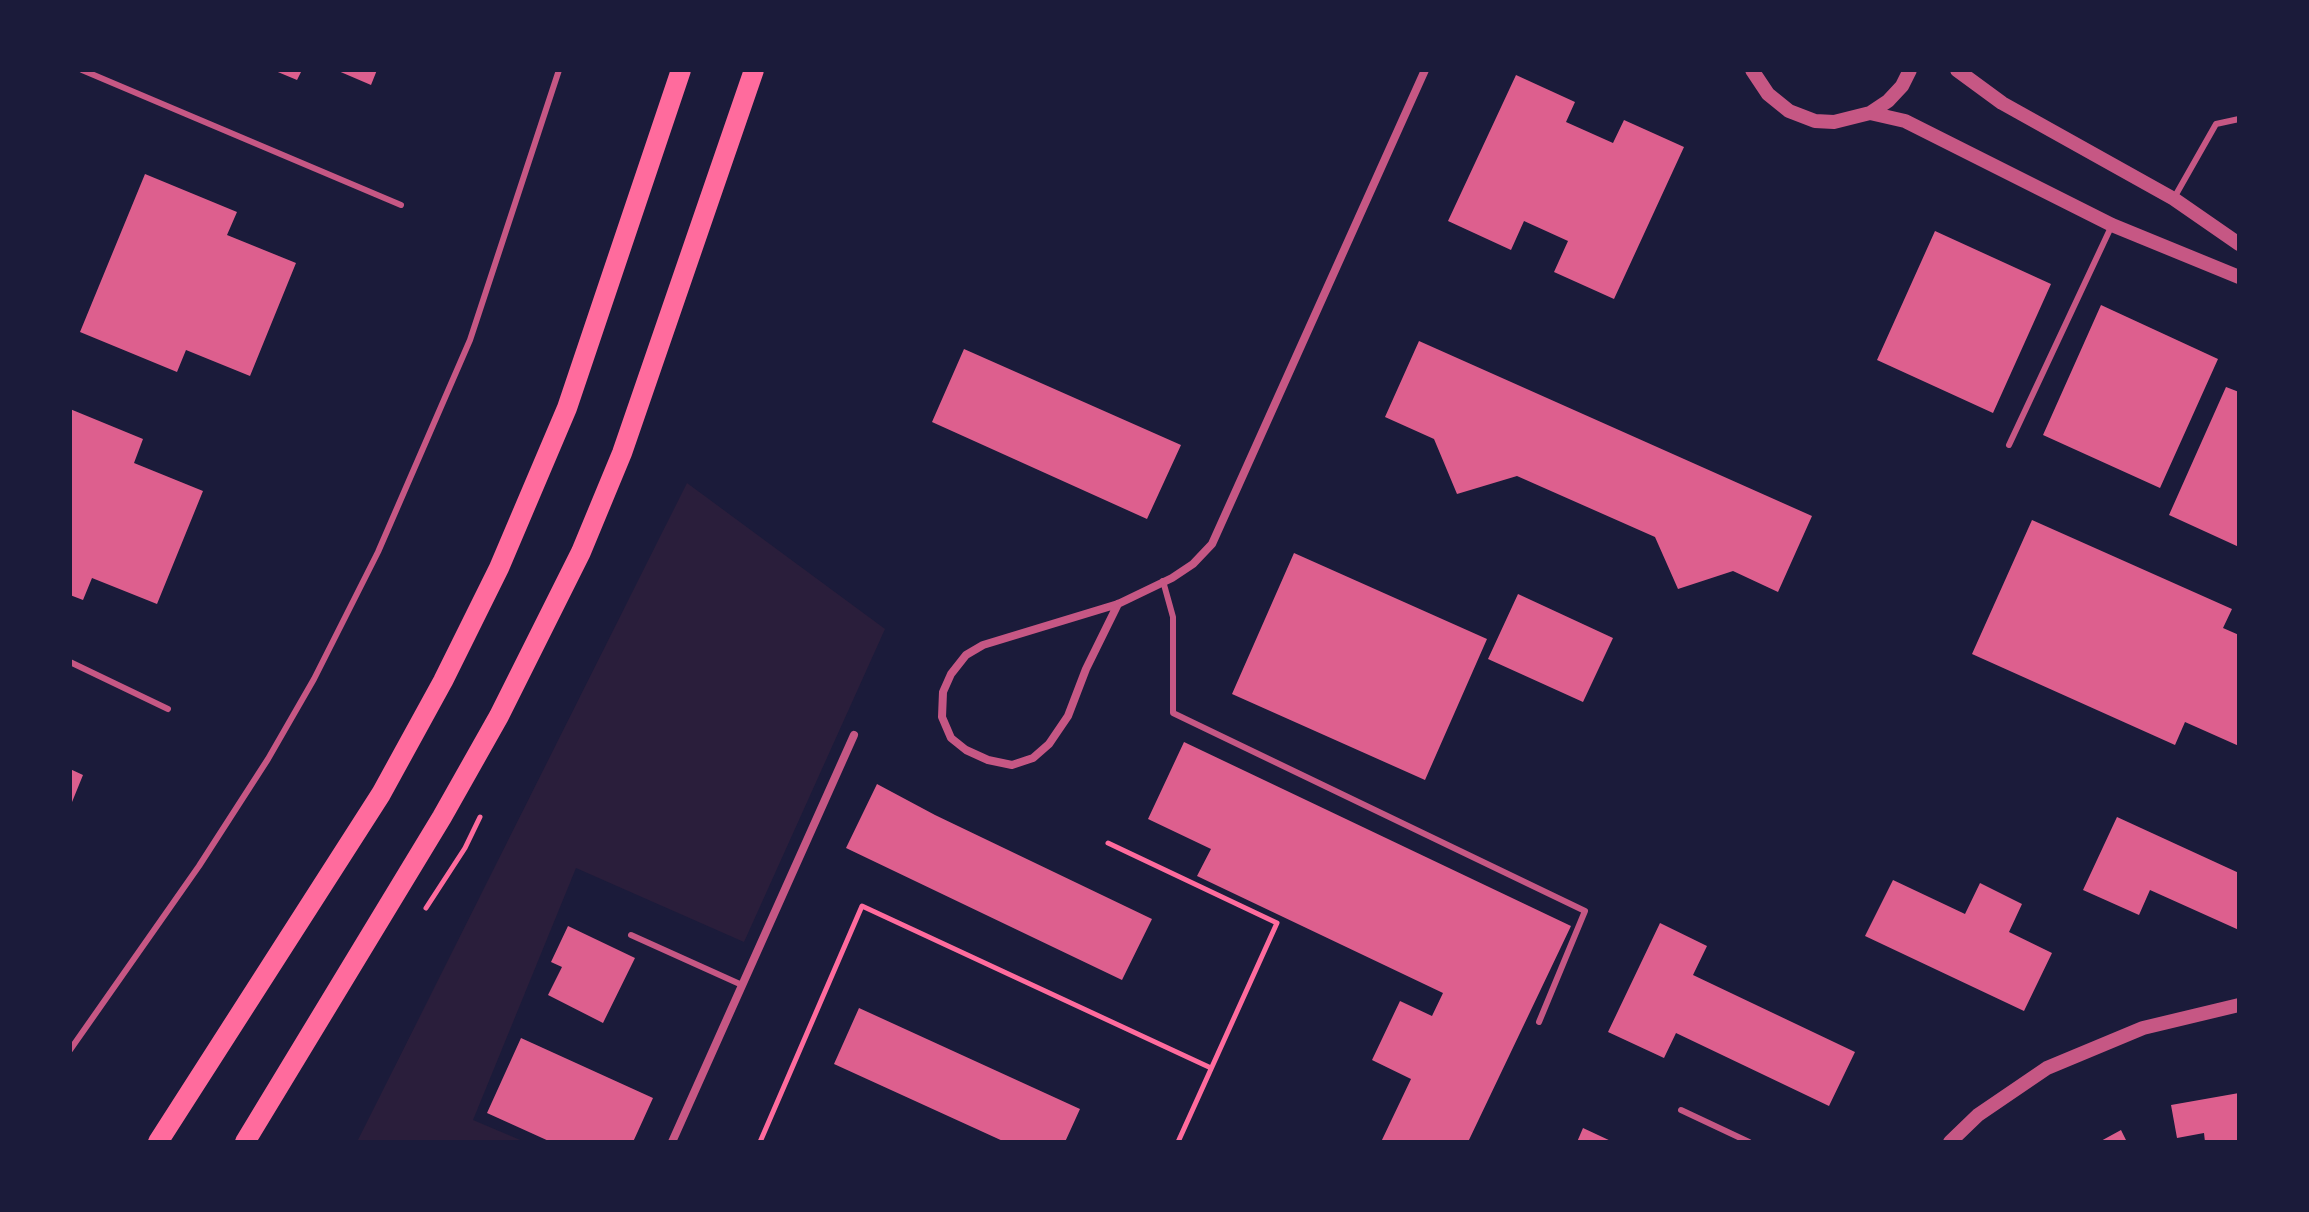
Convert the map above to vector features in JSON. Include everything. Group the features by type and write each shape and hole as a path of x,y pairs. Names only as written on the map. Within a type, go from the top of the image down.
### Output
{"main road":[{"path":"158,1142 381,794 443,681 492,582 567,408 681,70"},
{"path":"245,1142 449,805 499,716 581,552 622,453 754,70"}],"street":[{"path":"1118,604 1091,658 1068,716 1049,744 1033,758 1012,765 988,760 966,750 951,738 942,717 943,692 951,674 966,655 983,645 1118,604 1172,578 1193,564 1212,544 1425,70"},
{"path":"1752,70 1768,94 1789,111 1815,121 1834,122 1870,113 1888,101 1902,86 1910,70"},
{"path":"1957,70 2002,103 2174,199 2239,244"},
{"path":"1870,113 1905,121 2112,225 2239,277"},
{"path":"672,1142 854,735"},
{"path":"1950,1142 1978,1115 2047,1068 2143,1028 2239,1005"}],"lane":[{"path":"82,70 401,205"},
{"path":"70,1050 199,866 259,772 314,679 360,589 442,410 470,340 559,70"},
{"path":"2174,199 2216,124 2239,119"},
{"path":"2009,445 2112,225"},
{"path":"1163,581 1173,617 1173,713 1585,911 1539,1022"},
{"path":"70,662 168,709"},
{"path":"631,935 742,985"},
{"path":"1681,1110 1749,1142"}],"path":[{"path":"1108,843 1277,923 1178,1142"},
{"path":"760,1142 862,906 1211,1068"}],"shaded area":[{"path":"687,483 885,629 744,942 576,868 473,1120 525,1142 357,1142"}],"building":[{"path":"273,70 302,70 297,80"},
{"path":"336,70 377,70 371,85"},
{"path":"1516,75 1575,102 1566,122 1613,143 1624,120 1684,147 1614,299 1554,272 1568,241 1524,221 1511,250 1448,221"},
{"path":"145,174 237,212 227,235 296,263 250,376 186,350 177,372 80,332"},
{"path":"1935,231 2051,284 1993,413 1877,360"},
{"path":"2101,305 2218,359 2160,488 2043,435"},
{"path":"1419,341 1812,516 1778,592 1733,571 1678,589 1655,537 1517,476 1457,494 1434,439 1385,417"},
{"path":"964,349 1181,445 1147,519 932,422"},
{"path":"2226,387 2239,392 2239,547 2169,515"},
{"path":"70,409 143,439 134,463 203,491 157,604 92,578 83,600 70,595"},
{"path":"2032,520 2232,609 2223,628 2239,635 2239,746 2185,722 2175,745 1972,654"},
{"path":"1294,553 1487,639 1425,780 1232,694"},
{"path":"1518,594 1613,638 1583,702 1488,659"},
{"path":"1184,742 1571,926 1468,1142 1381,1142 1411,1079 1372,1060 1400,1001 1432,1016 1443,993 1197,876 1211,849 1148,819"},
{"path":"70,769 83,775 70,807"},
{"path":"877,784 1152,919 1122,980 846,848"},
{"path":"2117,817 2239,873 2239,930 2150,890 2139,915 2083,890"},
{"path":"1893,880 1965,914 1980,883 2022,904 2009,932 2052,953 2024,1011 1865,936"},
{"path":"1660,923 1707,946 1693,975 1855,1052 1829,1106 1676,1033 1664,1058 1608,1032"},
{"path":"568,926 635,958 603,1023 548,995 562,967 551,962"},
{"path":"859,1008 1080,1109 1065,1142 1005,1142 834,1064"},
{"path":"521,1038 653,1098 633,1142 551,1142 487,1113"},
{"path":"2239,1093 2239,1142 2205,1142 2204,1133 2177,1138 2171,1105"},
{"path":"1583,1128 1613,1142 1577,1142"},
{"path":"2121,1130 2127,1142 2099,1142"}]}
